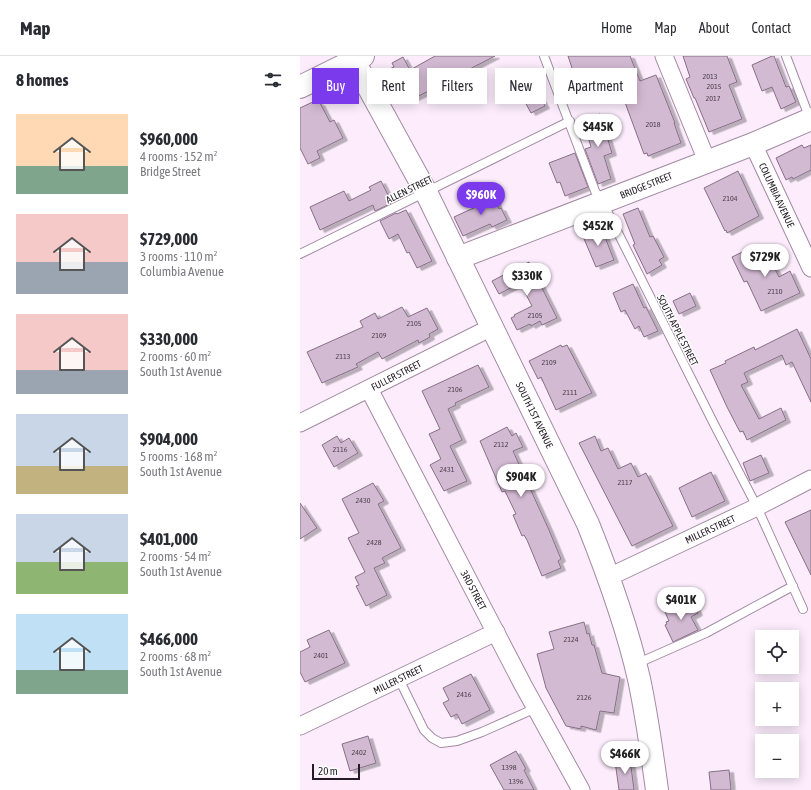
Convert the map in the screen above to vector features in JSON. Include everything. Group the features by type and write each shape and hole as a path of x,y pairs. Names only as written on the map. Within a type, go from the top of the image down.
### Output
{"main road":[{"path":"300,87 358,58"},
{"name":"SOUTH 1ST AVENUE","path":"358,58 426,192 588,524 609,577 626,628 649,733 657,790"},
{"name":"BRIDGE STREET","path":"458,258 753,144 811,119"}],"street":[{"path":"664,56 707,161"},
{"name":"COLUMBIA AVENUE","path":"753,144 811,268"},
{"name":"FULLER STREET","path":"300,423 492,327"},
{"name":"3RD STREET","path":"369,389 536,708 581,790"},
{"name":"MILLER STREET","path":"609,577 757,507 811,479"},
{"name":"MILLER STREET","path":"300,726 496,632"}],"lane":[{"name":"SOUTH APPLE STREET","path":"544,56 596,191 603,202 757,507 803,609"},
{"path":"786,56 811,119"},
{"name":"ALLEN STREET","path":"300,254 570,121"},
{"path":"635,664 706,632 793,586"},
{"path":"399,679 424,730 432,738 442,743 457,741 482,732 536,708"}],"building":[{"path":"435,56 495,56 472,68 427,68 427,92 419,96 419,68 414,68"},
{"path":"568,56 630,56 635,68 572,68"},
{"path":"683,56 727,56 737,82 729,85 742,119 709,132 686,79 690,77"},
{"path":"774,56 786,87 789,86 796,102 781,109 772,87 762,91 752,65"},
{"path":"403,57 409,68 392,68 394,67 392,63"},
{"path":"637,74 640,81 656,75 675,123 681,143 648,156 647,153 644,154 626,104 637,104"},
{"path":"312,102 312,104 321,104 330,122 334,120 343,138 317,151 320,158 308,164 300,148 300,108"},
{"path":"526,104 544,104 545,106 531,113"},
{"path":"600,114 612,153 604,156 611,179 598,184 585,149 591,147 583,120"},
{"path":"802,145 804,148 811,145 811,170 793,179 792,177 786,180 776,158"},
{"path":"575,153 588,187 565,196 560,182 557,183 549,163"},
{"path":"738,171 759,216 727,233 704,188"},
{"path":"381,181 392,203 375,211 373,205 320,230 310,207 344,191 349,201 371,190 369,187"},
{"path":"492,193 499,209 501,208 507,220 492,227 490,224 463,236 454,217 480,205 477,200"},
{"path":"638,208 650,237 653,236 664,257 659,260 662,265 647,274 633,245 635,244 623,214"},
{"path":"406,210 432,261 417,268 409,252 407,253 398,234 389,239 380,221"},
{"path":"601,227 614,260 596,267 582,234"},
{"path":"757,245 761,254 766,251 779,277 790,271 800,293 761,311 747,281 744,282 732,257"},
{"path":"529,262 557,318 542,325 540,321 531,326 530,324 517,330 511,318 532,306 520,283 499,294 492,281"},
{"path":"633,284 644,308 646,307 658,331 644,337 639,326 635,329 625,310 621,312 613,293"},
{"path":"690,293 696,306 679,314 673,301"},
{"path":"402,307 408,317 427,308 438,329 429,334 430,337 419,343 418,340 382,359 378,352 356,364 358,367 322,383 307,352 363,327 360,321 375,313 378,319"},
{"path":"797,329 811,359 811,402 792,362 786,365 782,355 744,373 748,382 741,385 759,419 781,408 786,420 747,440 743,431 740,432 710,370 726,363 725,361 754,347 755,350"},
{"path":"561,345 562,347 567,345 592,393 556,410 541,377 538,379 529,361"},
{"path":"478,365 489,387 455,403 456,405 448,409 462,440 450,446 467,481 444,491 430,465 441,459 429,434 440,429 422,391"},
{"path":"507,427 512,436 516,433 523,447 513,451 561,559 558,561 561,568 542,576 527,540 524,535 522,536 513,515 516,514 505,491 502,492 480,441"},
{"path":"337,436 341,443 349,438 358,453 334,467 322,445"},
{"path":"595,436 601,451 608,448 618,469 631,463 638,477 646,473 673,526 632,546 579,443"},
{"path":"761,455 769,473 750,481 743,463"},
{"path":"711,472 725,501 692,517 679,488"},
{"path":"373,483 384,501 378,504 401,548 382,558 385,563 374,568 387,595 366,606 356,586 359,585 355,577 365,572 348,538 359,533 342,499"},
{"path":"300,503 317,528 300,539"},
{"path":"811,510 811,575 785,522"},
{"path":"691,599 698,613 691,617 698,630 673,642 665,625 667,624 666,622 669,621 665,612"},
{"path":"584,622 587,634 589,633 592,645 594,645 602,673 620,677 614,713 600,711 596,730 581,726 581,729 566,726 546,688 537,654 554,649 549,632"},
{"path":"329,630 345,663 305,682 300,672 300,652 310,647 307,640"},
{"path":"471,674 490,710 462,724 457,714 451,717 443,703 449,700 443,688"},
{"path":"368,736 376,763 350,771 342,744"},
{"path":"516,751 526,769 524,770 534,790 504,790 490,765"},
{"path":"630,759 634,790 619,790 615,761"},
{"path":"729,770 731,790 711,790 709,772"}]}
